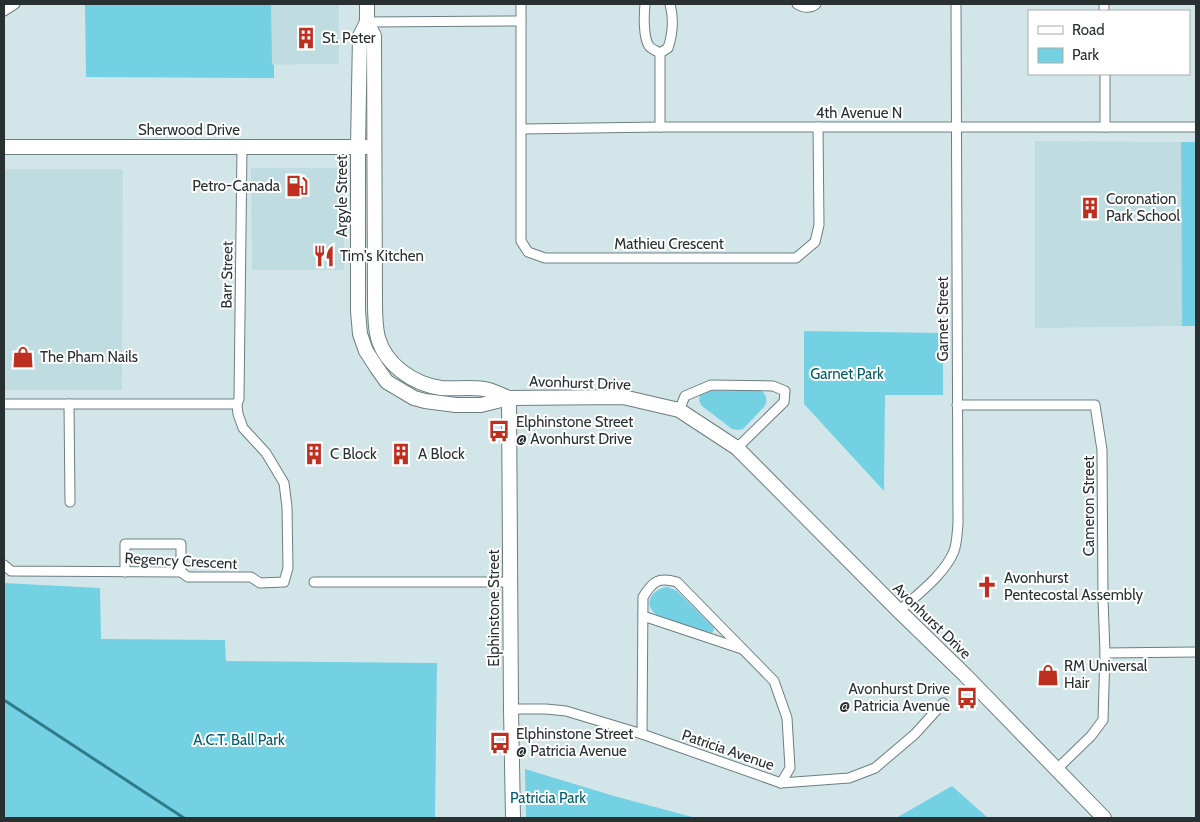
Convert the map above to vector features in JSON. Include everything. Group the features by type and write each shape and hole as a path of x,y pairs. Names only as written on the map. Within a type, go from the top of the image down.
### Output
{"street":[{"path":"4,11 15,4"},
{"name":"Argyle Street","path":"367,4 367,22 374,36 376,325 378,339 394,365"},
{"name":"Mathieu Crescent","path":"521,4 521,241 528,252 545,258 796,258 816,242 819,225 818,127"},
{"path":"646,4 644,25 646,36 650,46 660,53"},
{"path":"660,53 668,48 671,39 673,22 670,4"},
{"path":"797,4 802,7 812,7 816,4"},
{"name":"Garnet Street","path":"899,611 935,578 946,565 956,543 958,524 956,4"},
{"path":"367,22 521,21"},
{"name":"Argyle Street","path":"367,22 360,36 358,310 360,334 366,351 376,368"},
{"path":"660,53 660,127"},
{"path":"1105,75 1105,127"},
{"name":"4th Avenue N","path":"522,129 660,127 1196,127"},
{"name":"Sherwood Drive","path":"4,147 374,147"},
{"name":"Barr Street","path":"237,404 239,399 242,147"},
{"name":"Avonhurst Drive","path":"394,365 409,377 424,384 441,388 486,389 509,398"},
{"name":"Avonhurst Drive","path":"376,368 387,382 414,398 425,401 456,405 482,405 509,398 622,397 679,410 737,448 965,675 1104,818"},
{"path":"679,410 685,396 711,385 773,386 785,391 784,402 737,448"},
{"name":"Elphinstone Street","path":"509,398 510,709 513,818"},
{"path":"4,404 237,404"},
{"path":"69,404 70,502"},
{"name":"Regency Crescent","path":"4,565 11,571 181,572 188,577 251,577 260,583 284,582 288,568 287,507 284,483 266,453 243,428 237,404"},
{"name":"Cameron Street","path":"957,405 1095,405 1102,450 1105,653 1103,720 1091,736 1057,769"},
{"path":"125,572 125,544 181,544 181,572"},
{"path":"642,734 642,596 651,584 665,579 677,582 774,681 787,718 790,768 781,783"},
{"path":"314,582 510,582"},
{"path":"643,616 745,650"},
{"path":"1105,653 1196,652"},
{"name":"Patricia Avenue","path":"510,709 566,711 642,734 781,783 849,778 875,768 915,734 943,703"}],"shaded area":[{"path":"232,4 339,4 339,64 232,65"},
{"path":"1035,141 1181,142 1182,326 1035,328"},
{"path":"251,168 344,168 344,270 252,270"},
{"path":"4,169 123,169 122,390 4,390"}],"green space":[{"path":"85,4 271,4 274,78 86,77"},
{"path":"1181,142 1196,142 1196,326 1182,326"},
{"name":"Garnet Park","path":"804,331 943,333 943,395 885,395 884,491 804,404"},
{"path":"758,390 765,394 766,404 743,429 738,430 732,429 702,406 699,401 700,395 705,391"},
{"name":"A.C.T. Ball Park","path":"4,583 100,588 101,639 225,640 226,661 437,663 435,818 4,818"},
{"path":"668,587 677,591 714,628 713,632 709,634 657,615 652,611 649,602 651,597 658,590"},
{"name":"Patricia Park","path":"525,769 614,796 696,818 526,818"},
{"path":"952,786 988,818 896,818"}],"waterway":[{"path":"4,700 184,818"}],"place":[{"name":"St. Peter","path":"306,38"},
{"name":"Petro-Canada","path":"297,186"},
{"name":"Coronation Park School","path":"1090,208"},
{"name":"Tim's Kitchen","path":"324,256"},
{"name":"The Pham Nails","path":"23,357"},
{"name":"Elphinstone Street @ Avonhurst Drive","path":"499,431"},
{"name":"C Block","path":"314,454"},
{"name":"A Block","path":"401,454"},
{"name":"Avonhurst Pentecostal Assembly","path":"987,587"},
{"name":"RM Universal Hair","path":"1048,675"},
{"name":"Avonhurst Drive @ Patricia Avenue","path":"967,698"},
{"name":"Elphinstone Street @ Patricia Avenue","path":"500,743"}]}
